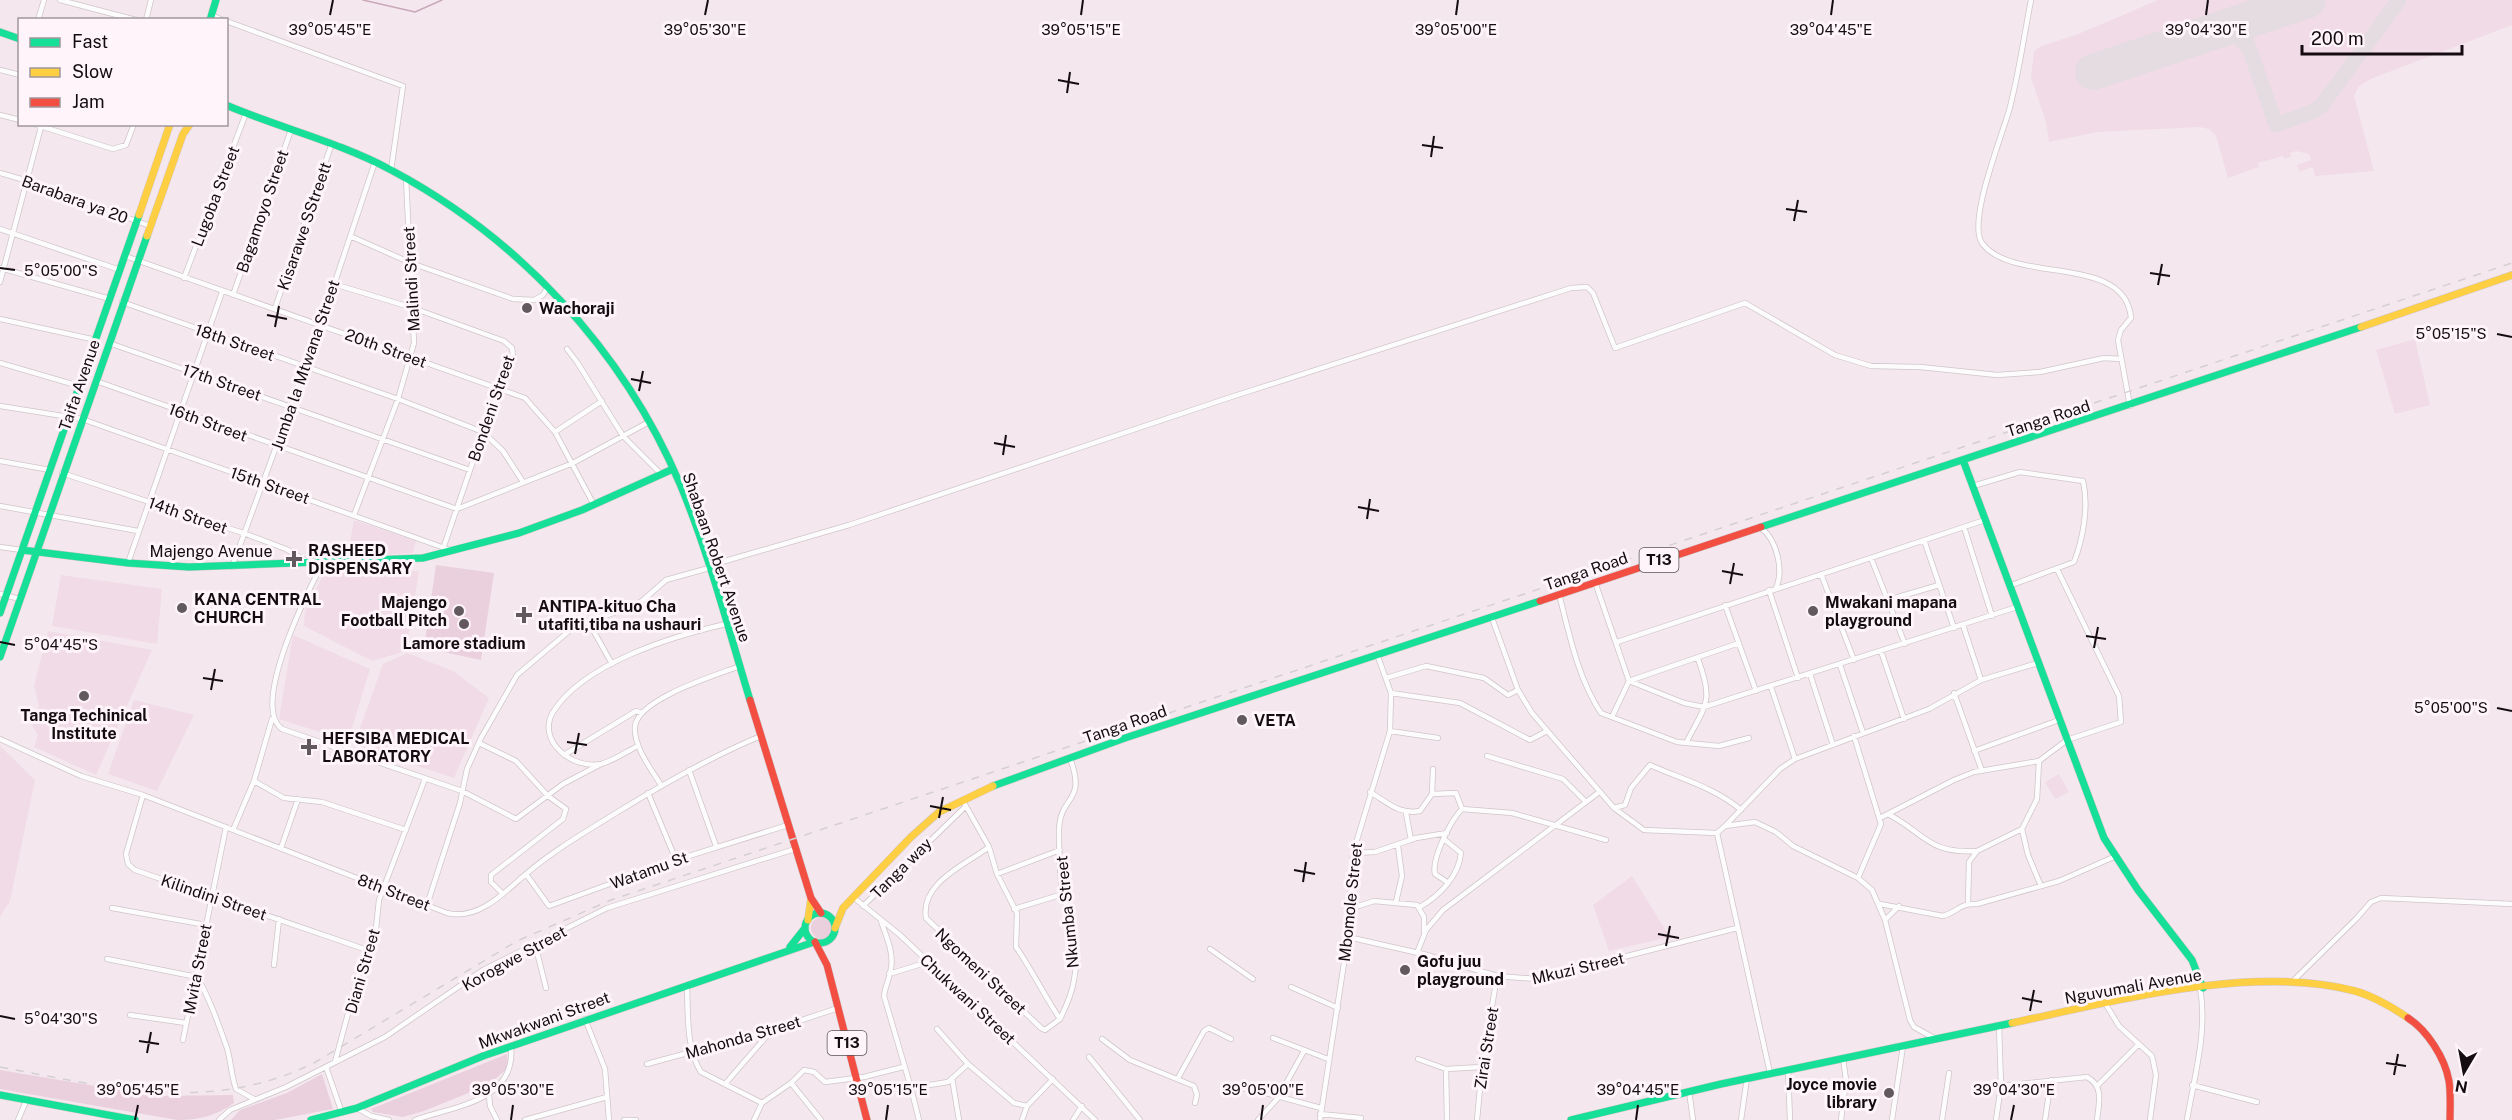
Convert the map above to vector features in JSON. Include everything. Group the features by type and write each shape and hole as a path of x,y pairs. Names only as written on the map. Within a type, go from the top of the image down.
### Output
{"main road":[{"path":"210,17 216,0"},
{"path":"0,32 18,38"},
{"name":"Shabaan Robert Avenue","path":"228,106 333,143 376,162 406,177 474,223 508,250 576,316 627,384 673,469 709,567 811,898"},
{"path":"228,113 244,112"},
{"name":"Taifa Avenue","path":"0,613 3,595 36,511 170,126"},
{"name":"Taifa Avenue","path":"0,657 122,302 183,134 189,126"},
{"name":"Tanga Road","path":"843,908 911,837 939,812 961,799 1070,758 1377,654 2130,406 2512,275"},
{"path":"1963,460 2104,837 2138,890 2192,960 2201,988"},
{"name":"Majengo Avenue","path":"22,550 128,563 232,567 423,558 457,553 535,529 673,469"},
{"path":"811,898 823,914 834,922 834,932 826,942 814,942"},
{"path":"787,949 801,936 805,928 811,898"},
{"path":"808,920 843,908"},
{"name":"T13","path":"827,965 834,932 843,908"},
{"name":"T13","path":"805,928 827,965 867,1120"},
{"name":"Mkwakwani Street","path":"312,1120 357,1108 483,1056 585,1019 787,949 814,942"},
{"name":"Nguvumali Avenue","path":"1571,1120 1788,1069 2105,1003 2228,983 2293,981 2320,983 2356,991 2390,1006 2416,1023 2436,1048 2449,1080 2450,1120"},
{"path":"0,1095 135,1120"}],"street":[{"path":"39,18 44,0"},
{"path":"60,0 128,18"},
{"path":"146,18 151,0"},
{"path":"2031,0 2010,109 1998,140 1978,218 1981,242 1995,255 2012,261 2071,273 2116,288 2130,309 2131,318 2121,330 2118,340 2130,406"},
{"path":"228,21 403,86 392,170"},
{"path":"0,70 18,74"},
{"name":"Lugoba Street","path":"184,278 244,112"},
{"path":"0,115 18,120"},
{"path":"0,282 45,126 113,148 126,145 133,126"},
{"name":"Bagamoyo Street","path":"233,295 292,128"},
{"name":"Kisarawe SStreett","path":"275,308 333,143"},
{"name":"Jumba la Mtwana Street","path":"232,567 321,324 376,162"},
{"name":"Barabara ya 20","path":"0,173 150,226"},
{"name":"Malindi Street","path":"354,515 384,440 412,357 413,308 406,177"},
{"path":"0,229 120,270"},
{"path":"350,236 411,264 513,299 534,300 543,295 547,288"},
{"name":"20th Street","path":"125,256 525,398 555,432 594,505"},
{"path":"2,269 110,299"},
{"name":"Bondeni Street","path":"334,284 413,308 504,341 512,348 513,356 483,432 444,546"},
{"path":"427,905 467,769 479,743 517,675 556,640 588,621 642,601 666,580 849,525 1228,398 1571,288 1587,287 1593,293 1615,348 1745,303 1835,355 1871,366 1920,367 1997,375 2040,372 2104,358 2121,359"},
{"name":"Bagamoyo Street","path":"128,563 222,291"},
{"name":"18th Street","path":"122,302 398,399 483,432"},
{"path":"0,319 96,340"},
{"name":"17th Street","path":"109,343 470,470"},
{"path":"567,349 623,436 662,474"},
{"path":"0,363 79,386"},
{"name":"16th Street","path":"96,381 457,508"},
{"path":"555,432 602,401"},
{"name":"15th Street","path":"0,406 82,419 444,546 457,553"},
{"path":"457,508 573,463 647,423"},
{"path":"483,432 503,451 523,482"},
{"path":"0,461 50,470"},
{"path":"1972,486 2020,472 2083,481 2086,495 2074,562 2009,586"},
{"name":"14th Street","path":"63,473 246,534 292,552 311,564"},
{"path":"0,506 49,513 138,531"},
{"path":"1617,642 1985,520"},
{"path":"1964,527 1992,616"},
{"path":"1761,528 1772,541 1779,566 1772,590 1798,678"},
{"path":"1924,540 1954,628"},
{"path":"0,547 22,550"},
{"path":"1871,558 1905,644"},
{"path":"233,830 254,781 273,715 278,667 283,649 302,602 323,563"},
{"path":"1880,818 1954,780 1982,771 2039,761 2067,740 2121,722 2119,696 2057,569"},
{"path":"1821,574 1854,660"},
{"path":"1595,582 1629,681 1612,717"},
{"path":"1888,600 1939,585"},
{"path":"1559,594 1571,639 1594,702 1601,713 1686,743 1719,746 1749,738"},
{"path":"3,595 20,599"},
{"path":"1725,605 1756,691"},
{"path":"1629,681 1684,703 1704,707 2017,607"},
{"path":"1492,618 1518,690 1598,793 1644,830 1717,833 1780,769 1794,759 1929,709 1981,680 2038,663"},
{"path":"588,621 612,664"},
{"path":"601,764 575,761 564,755 556,746 549,731 549,722 554,711 570,694 612,664 678,635 726,624"},
{"path":"1962,625 1981,680"},
{"path":"1629,681 1739,644"},
{"path":"1881,651 1904,719"},
{"name":"Mbomole Street","path":"1320,1120 1348,938 1353,853 1390,731 1391,693 1377,654"},
{"path":"1686,743 1704,707 1708,685 1698,659"},
{"path":"1840,665 1863,733"},
{"path":"661,785 638,746 635,726 642,713 666,696 740,666"},
{"path":"1386,678 1426,666 1484,678 1508,695 1518,690"},
{"path":"1810,674 1833,746"},
{"path":"1771,687 1794,759"},
{"path":"1391,693 1460,704 1530,740 1547,730"},
{"path":"1954,693 1982,771"},
{"path":"564,755 622,717 636,711 642,713"},
{"path":"273,715 275,724 282,729 462,791 516,819 548,796 601,764 638,746"},
{"path":"1974,751 2059,720"},
{"path":"1390,731 1438,738"},
{"name":"8th Street","path":"0,739 81,776 143,795 427,905 462,915 473,912 503,894 560,846 661,785 761,736"},
{"path":"1854,736 1880,818 1880,830 1858,878"},
{"path":"479,743 516,761 548,796 567,809 566,814 491,875 491,882 503,894"},
{"path":"1487,756 1563,779 1586,802"},
{"name":"Nkumba Street","path":"1060,1019 1075,979 1072,926 1063,894 1060,850 1060,814 1076,792 1075,772 1070,758"},
{"path":"1888,814 1906,823 1929,843 1956,854 1977,851 2022,829 2037,799 2039,761"},
{"path":"1614,808 1625,805 1631,788 1650,765 1708,789 1731,801 1741,810"},
{"path":"1370,792 1406,813 1420,811 1432,794 1433,769"},
{"path":"689,770 716,846"},
{"name":"Diani Street","path":"335,1062 358,976 370,951 383,888 425,779"},
{"path":"254,781 284,798 322,802 406,830"},
{"path":"648,793 676,860"},
{"path":"1417,953 1424,934 1443,910 1598,793"},
{"path":"1432,794 1456,794 1462,809"},
{"name":"Kilindini Street","path":"143,795 128,842 128,864 135,870 370,951"},
{"path":"281,848 298,799"},
{"path":"961,799 989,847 997,874 1017,914 1016,947 1026,959 1041,992 1060,1019"},
{"name":"Tanga way","path":"863,906 966,806"},
{"path":"1462,809 1512,813 1606,840"},
{"path":"1447,882 1433,871 1446,833 1462,809"},
{"path":"1406,813 1411,840"},
{"path":"1725,826 1755,822 1776,832 1793,846 1858,878 1872,890 1885,920 1910,1020 1914,1027 1936,1039"},
{"name":"Watamu St","path":"526,874 549,906 716,846 788,825"},
{"name":"Mvita Street","path":"183,1040 226,827"},
{"path":"2022,829 2028,855 2042,886"},
{"path":"1353,853 1375,852 1411,840 1446,833"},
{"path":"1717,833 1770,1073"},
{"path":"1349,909 1374,901 1396,902 1420,907 1438,896 1459,863 1461,853 1444,839"},
{"path":"1396,902 1402,876 1398,846"},
{"name":"Ngomeni Street","path":"989,847 959,866 928,895 924,906 926,918 1041,1028 1045,1030 1060,1019"},
{"name":"Korogwe Street","path":"219,1120 230,1110 326,1067 385,1037 483,970 607,908 795,849"},
{"path":"997,874 1060,850"},
{"path":"1968,903 1970,862 1977,851"},
{"path":"1880,904 1943,916 1968,903 1977,904 2060,881 2116,856"},
{"path":"1014,909 1063,894"},
{"name":"Chukwani Street","path":"853,897 928,962 1082,1106"},
{"path":"2293,981 2356,919 2362,909 2381,898 2512,904"},
{"path":"1885,920 1899,906"},
{"path":"1420,907 1424,917 1424,934"},
{"path":"112,908 206,925"},
{"path":"273,964 279,919"},
{"path":"881,921 891,954 884,996 919,1120"},
{"name":"Mkuzi Street","path":"1348,938 1417,953 1497,976 1537,979 1737,928"},
{"path":"536,944 546,988"},
{"path":"1210,949 1252,979"},
{"path":"107,959 197,977 208,996 227,1048 230,1071 236,1089 254,1099"},
{"path":"889,974 928,962"},
{"name":"Zirai Street","path":"1477,1120 1482,1067 1497,976"},
{"path":"687,984 693,1051 700,1072 762,1103"},
{"path":"1291,987 1338,1008"},
{"path":"2187,1120 2201,1032 2203,1005 2201,988"},
{"path":"2105,1003 2119,1026 2152,1056 2155,1065 2150,1120"},
{"name":"Mahonda Street","path":"646,1064 772,1030 838,1008"},
{"path":"130,1015 186,1023"},
{"path":"585,1019 605,1069 609,1120"},
{"path":"1996,1120 2001,1086 1999,1025"},
{"path":"1178,1078 1204,1030 1209,1028 1231,1039"},
{"path":"937,1029 969,1064 1014,1103 1027,1106"},
{"path":"725,1084 772,1030"},
{"path":"1273,1038 1328,1059"},
{"path":"1102,1039 1130,1060 1194,1086 1197,1095 1195,1103"},
{"path":"2097,1086 2138,1045"},
{"path":"1892,1120 1903,1046"},
{"path":"415,1120 489,1095 501,1087 512,1062 511,1047"},
{"path":"1258,1120 1278,1098 1304,1051"},
{"path":"1089,1057 1140,1120"},
{"path":"1841,1120 1846,1080 1843,1058"},
{"path":"1418,1059 1446,1069 1482,1067"},
{"path":"911,1088 940,1084 952,1078 969,1064"},
{"path":"326,1067 342,1113"},
{"path":"754,1120 762,1103 791,1083 804,1070 814,1072 825,1082 903,1067"},
{"path":"1446,1069 1447,1120"},
{"path":"1788,1069 1790,1120"},
{"path":"1942,1120 1949,1073"},
{"path":"2001,1086 2086,1077 2097,1086 2100,1095 2097,1120"},
{"path":"952,1078 959,1120"},
{"path":"1022,1120 1027,1106 1053,1078"},
{"path":"1741,1120 1747,1078"},
{"path":"2045,1120 2051,1080"},
{"path":"791,1083 821,1120"},
{"path":"1225,1085 1258,1091 1320,1111 1361,1118"},
{"path":"2192,1085 2257,1102"},
{"path":"1689,1091 1693,1120"},
{"path":"489,1095 490,1106 497,1120"},
{"path":"525,1120 607,1097"},
{"path":"18,1120 27,1099"},
{"path":"1073,1120 1082,1106 1095,1120"},
{"path":"357,1108 371,1116 388,1120"},
{"path":"624,1120 628,1118 636,1120"}],"shaded area":[{"path":"2158,0 2512,0 2512,25 2373,78 2359,86 2354,96 2374,171 2315,176 2313,167 2299,172 2297,165 2311,160 2309,154 2296,151 2290,153 2291,157 2284,159 2283,156 2258,163 2259,167 2228,178 2216,136 2209,129 2200,127 2097,132 2049,142 2046,122 2031,78 2034,51 2041,46 2076,35"},
{"path":"2415,339 2430,405 2395,414 2376,350"},
{"path":"354,520 416,541 413,553 352,557 349,548"},
{"name":"Majengo Football Pitch","path":"436,565 494,573 481,660 424,648"},
{"path":"325,571 419,571 406,651 372,661 304,626 305,612"},
{"path":"61,575 162,589 157,644 52,626"},
{"name":"Tanga Techinical Institute","path":"48,631 152,650 96,775 34,747 38,735 32,725 39,706 34,686"},
{"path":"293,635 370,669 348,741 279,719"},
{"path":"407,653 453,671 489,698 454,778 354,745 383,664"},
{"path":"134,700 194,715 157,791 108,774"},
{"path":"0,746 35,780 10,901 0,917"},
{"path":"2059,774 2069,792 2055,799 2045,782"},
{"path":"1632,876 1670,937 1609,951 1593,905"},
{"path":"822,917 830,920 833,928 830,936 822,939 814,936 811,928 814,920"},
{"path":"507,1054 508,1068 488,1085 424,1111 403,1117 373,1112 371,1109"},
{"path":"0,1070 155,1096 233,1095 234,1103 207,1116 177,1120 0,1089"},
{"path":"322,1074 333,1109 275,1120 231,1120 240,1110 287,1093"}],"waterway":[{"path":"363,0 415,12 442,0"}],"taxiway":[{"path":"2264,15 2253,22 2246,39 2276,125 2312,112 2322,105 2399,0"},
{"path":"2218,30 2236,34 2248,48"}],"runway":[{"path":"2093,72 2308,0"}],"railway":[{"path":"0,1067 80,1082 158,1092 197,1092 235,1088 274,1079 314,1063 517,941 611,900 2512,263"}],"traffic: fast":[{"path":"211,18 216,0"},
{"path":"0,32 18,38"},
{"path":"228,106 351,151 391,170 438,198 482,229 524,264 562,302 629,388 680,484 709,564 750,700"},
{"path":"0,613 139,215"},
{"path":"0,657 147,236"},
{"path":"1761,527 2361,327"},
{"path":"1963,460 2104,838 2138,890 2192,960 2203,988"},
{"path":"22,550 128,563 189,567 423,558 519,533 582,510 673,469"},
{"path":"993,786 1125,738 1540,601"},
{"path":"820,913 826,914 834,922 835,928 834,934 826,942 820,943 814,942 806,934 805,928 806,922 814,914 820,913"},
{"path":"790,947 805,928"},
{"path":"311,1120 357,1108 483,1056 814,942"},
{"path":"1571,1120 1721,1084 2012,1023"},
{"path":"0,1095 135,1120"}],"traffic: slow":[{"path":"139,215 169,126"},
{"path":"147,236 183,134 189,126"},
{"path":"2361,327 2512,275"},
{"path":"835,928 843,908 911,837 939,812 993,786"},
{"path":"808,920 811,899"},
{"path":"2012,1023 2139,996 2228,983 2272,982 2315,984 2355,991 2382,1002 2408,1018"}],"traffic: jam":[{"path":"1540,601 1761,527"},
{"path":"750,700 811,898 821,913"},
{"path":"815,942 827,965 867,1120"},
{"path":"2408,1018 2428,1037 2444,1063 2450,1086 2450,1120"}],"place":[{"name":"Wachoraji","path":"527,308"},
{"name":"RASHEED DISPENSARY","path":"294,559"},
{"name":"KANA CENTRAL CHURCH","path":"182,608"},
{"name":"Majengo Football Pitch","path":"459,611"},
{"name":"Mwakani mapana playground","path":"1813,611"},
{"name":"ANTIPA-kituo Cha utafiti,tiba na ushauri","path":"524,615"},
{"name":"Lamore stadium","path":"464,624"},
{"name":"Tanga Techinical Institute","path":"84,696"},
{"name":"VETA","path":"1242,720"},
{"name":"HEFSIBA MEDICAL LABORATORY","path":"309,747"},
{"name":"Gofu juu playground","path":"1405,970"},
{"name":"Joyce movie library","path":"1889,1093"}]}
